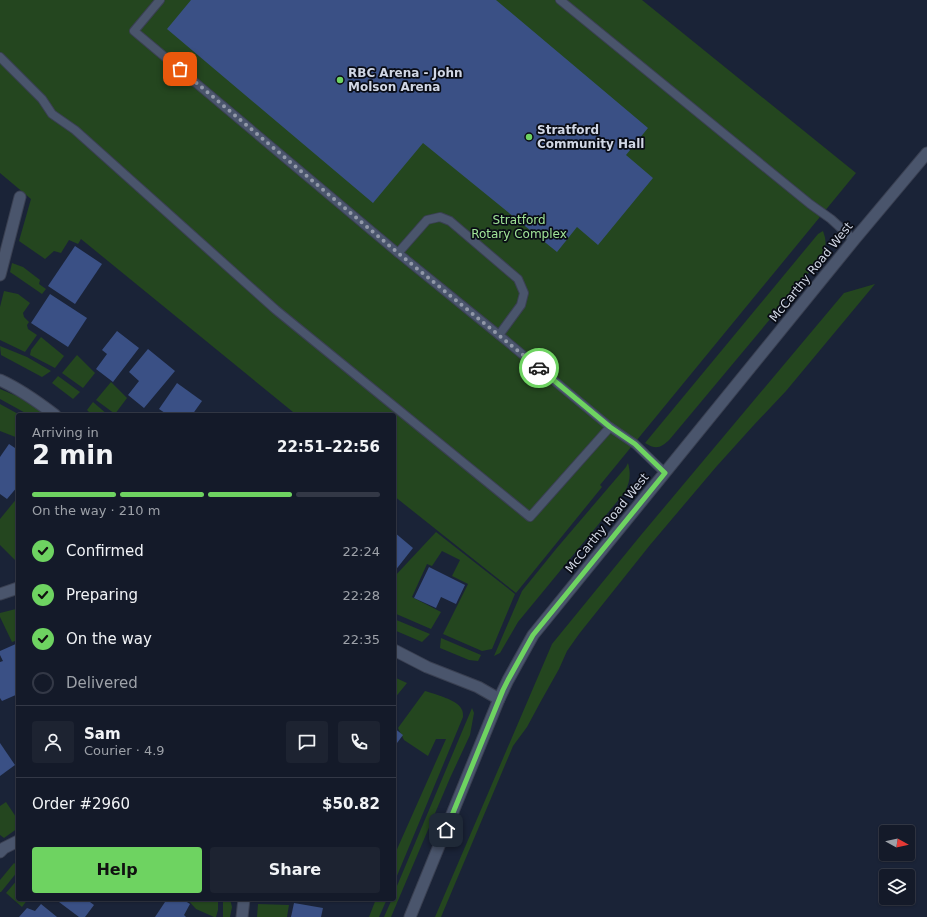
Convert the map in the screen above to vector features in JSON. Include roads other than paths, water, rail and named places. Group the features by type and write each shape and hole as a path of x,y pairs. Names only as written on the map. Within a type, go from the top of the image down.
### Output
{"street":[{"name":"McCarthy Road West","path":"410,917 499,699 533,635 854,240 927,153"},
{"path":"0,275 20,197"},
{"path":"0,380 8,383 34,399 52,413"},
{"path":"0,594 16,589"},
{"path":"396,651 427,667 478,687 499,699"},
{"path":"0,852 4,848 16,842"},
{"path":"242,917 244,901"}],"lane":[{"path":"160,0 134,31 398,253 610,427 635,444 665,473"},
{"path":"560,0 810,204 831,219 854,240"},
{"path":"0,57 42,99 52,114 75,130 276,310 530,517 610,427"},
{"path":"398,253 427,220 440,217 450,221 518,279 524,293 522,305 498,334"}],"place":[{"name":"RBC Arena - John Molson Arena","path":"340,80"},
{"name":"Stratford Community Hall","path":"529,137"}],"park label":[{"name":"Stratford Rotary Complex","path":"519,227"}]}
